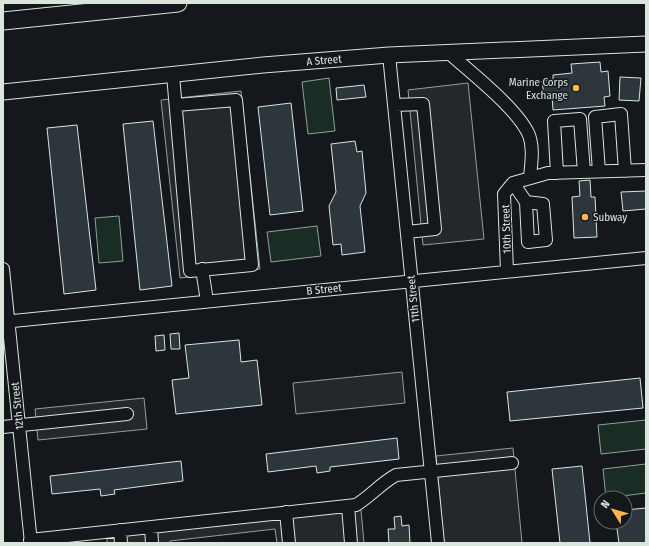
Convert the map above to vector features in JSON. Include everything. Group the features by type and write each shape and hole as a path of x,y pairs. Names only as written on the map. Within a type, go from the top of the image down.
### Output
{"highway":[{"path":"3,22 178,3"}],"main road":[{"name":"A Street","path":"3,92 389,55 646,44"}],"street":[{"path":"448,52 510,108 528,135 532,149 530,178"},
{"name":"11th Street","path":"389,55 438,543"},
{"path":"173,75 190,271 252,265 236,100 176,105"},
{"path":"394,105 424,104 434,229 407,232"},
{"path":"557,173 554,121 621,114 626,170"},
{"path":"594,117 599,172"},
{"path":"580,119 584,172"},
{"path":"526,202 514,183 530,178 557,173 646,170"},
{"name":"10th Street","path":"507,271 504,194 514,183"},
{"name":"B Street","path":"6,322 411,280 646,258"},
{"name":"12th Street","path":"3,269 6,322 19,425 30,542"},
{"path":"202,270 207,301"},
{"path":"3,427 127,414"},
{"path":"30,542 120,530 356,505 365,500 386,480 396,475 512,463"},
{"path":"348,506 351,543"},
{"path":"286,512 289,543"},
{"path":"151,527 152,543"},
{"path":"120,530 121,543"}],"green space":[{"path":"329,78 335,131 308,134 302,82"},
{"path":"119,216 123,261 99,263 95,218"},
{"path":"317,226 321,256 271,262 267,232"},
{"path":"646,420 646,449 601,454 598,425"},
{"path":"646,464 646,493 633,495 633,490 605,490 603,469"}],"shaded area":[{"path":"468,83 484,239 423,245 408,90"},
{"path":"241,91 260,269 180,278 161,100"},
{"path":"402,372 405,403 296,414 293,383"},
{"path":"144,398 147,429 38,440 35,409"},
{"path":"513,448 522,543 444,543 436,456"},
{"path":"361,510 364,543 277,543 275,529 170,541 170,543 107,543 107,537"}],"building":[{"name":"Marine Corps Exchange","path":"600,62 601,72 608,71 610,96 604,97 605,106 553,110 552,96 544,96 542,81 553,80 553,75 572,73 571,64"},
{"path":"620,77 641,78 639,101 619,100"},
{"path":"364,85 366,97 337,100 336,88"},
{"path":"291,103 303,211 270,215 258,107"},
{"path":"153,121 172,286 140,290 123,124"},
{"path":"77,125 96,290 64,294 47,128"},
{"path":"355,141 357,152 362,151 366,193 360,206 365,252 342,255 341,244 333,245 329,206 336,192 331,144"},
{"name":"Subway","path":"590,180 591,197 595,197 597,237 574,238 572,197 580,196 579,181"},
{"path":"646,191 646,209 623,211 621,192"},
{"path":"179,333 180,349 171,349 170,334"},
{"path":"164,335 165,350 156,351 155,336"},
{"path":"239,340 241,362 257,360 262,405 176,414 172,380 189,378 185,345"},
{"path":"640,378 643,408 510,421 507,392"},
{"path":"397,438 399,459 330,467 330,471 317,473 316,466 268,472 266,454"},
{"path":"181,461 183,481 114,490 115,494 101,496 100,489 52,494 50,476"},
{"path":"582,466 590,543 560,543 552,469"},
{"path":"646,508 646,543 619,543 617,530 633,530 633,509"},
{"path":"401,516 402,526 409,525 410,543 389,543 388,529 395,529 394,517"}],"place":[{"name":"Marine Corps Exchange","path":"576,88"},
{"name":"Subway","path":"585,217"}]}
